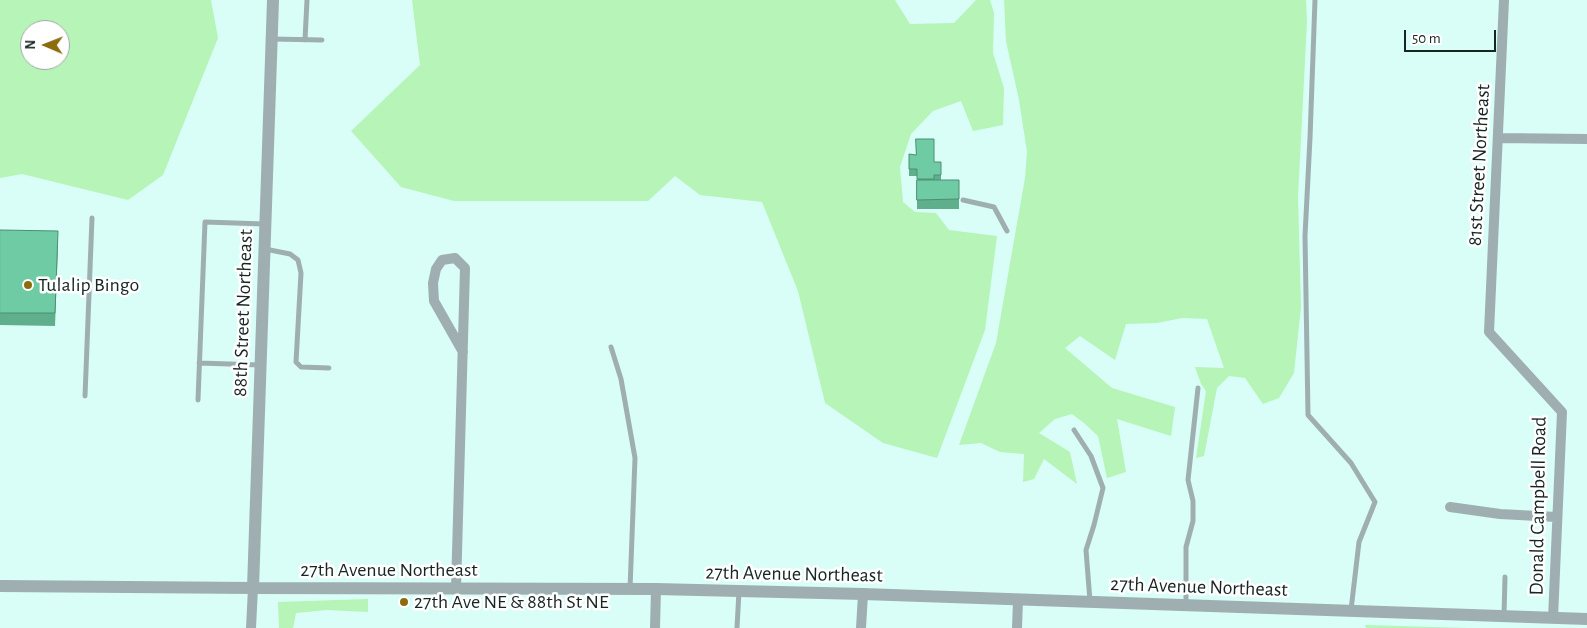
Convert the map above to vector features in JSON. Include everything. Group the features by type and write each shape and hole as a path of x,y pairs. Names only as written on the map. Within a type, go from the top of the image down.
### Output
{"street":[{"name":"88th Street Northeast","path":"251,628 273,0"},
{"name":"81st Street Northeast","path":"1489,332 1504,0"},
{"path":"1498,138 1587,139"},
{"path":"456,589 463,352 465,268 455,258 442,260 436,269 433,283 434,301 463,352"},
{"name":"Donald Campbell Road","path":"1489,332 1562,412 1556,518 1554,618"},
{"path":"1450,507 1500,514 1556,518"},
{"name":"27th Avenue Northeast","path":"0,586 656,589 863,594 1587,619"},
{"path":"654,628 656,589"},
{"path":"861,628 863,594"},
{"path":"1017,628 1018,600"}],"lane":[{"path":"305,40 307,0"},
{"path":"1315,0 1305,236 1308,415 1351,463 1375,502 1359,542 1351,610"},
{"path":"272,39 322,40"},
{"path":"963,200 994,207 1007,231"},
{"path":"85,396 92,218"},
{"path":"198,400 205,222 265,224"},
{"path":"264,249 290,254 298,260 301,273 296,362 301,367 329,368"},
{"path":"611,347 621,379 635,458 630,589"},
{"path":"200,363 260,366"},
{"path":"1186,605 1186,547 1193,521 1193,501 1188,480 1198,388"},
{"path":"1074,430 1091,456 1103,488 1086,550 1090,602"},
{"path":"1504,616 1506,577"},
{"path":"737,628 739,591"}],"green space":[{"path":"0,0 211,0 218,38 163,175 128,200 22,174 0,178"},
{"path":"412,0 895,0 910,24 954,23 976,0 990,0 994,13 993,53 1004,88 1003,125 973,131 961,101 933,111 911,134 900,167 903,202 915,212 936,213 949,230 997,236 985,330 937,458 883,443 825,403 798,291 762,202 700,195 675,176 648,201 454,201 401,187 351,131 420,65"},
{"path":"1004,0 1306,0 1307,21 1298,197 1301,307 1294,373 1279,398 1263,404 1245,378 1229,376 1217,388 1204,456 1196,458 1206,391 1201,384 1195,367 1224,368 1207,319 1182,318 1157,323 1126,324 1115,360 1080,336 1065,348 1112,388 1175,407 1171,436 1117,419 1126,472 1107,478 1098,436 1072,414 1055,419 1039,433 1070,452 1077,484 1044,459 1034,479 1023,482 1024,454 1000,452 981,443 959,445 996,343 1025,178 1027,152 1019,100 1006,41"},
{"path":"368,599 368,612 327,610 296,613 293,628 279,628 278,602"},
{"path":"1365,625 1469,628 1366,628"}],"building":[{"path":"916,139 934,139 934,162 941,162 941,175 934,175 934,179 917,179 917,169 909,169 909,154 916,155"},
{"path":"917,180 959,180 959,199 917,200"},
{"name":"Tulalip Bingo","path":"0,230 58,231 55,313 0,313"}],"place":[{"name":"Tulalip Bingo","path":"28,285"},
{"name":"27th Ave NE & 88th St NE","path":"404,602"}]}
